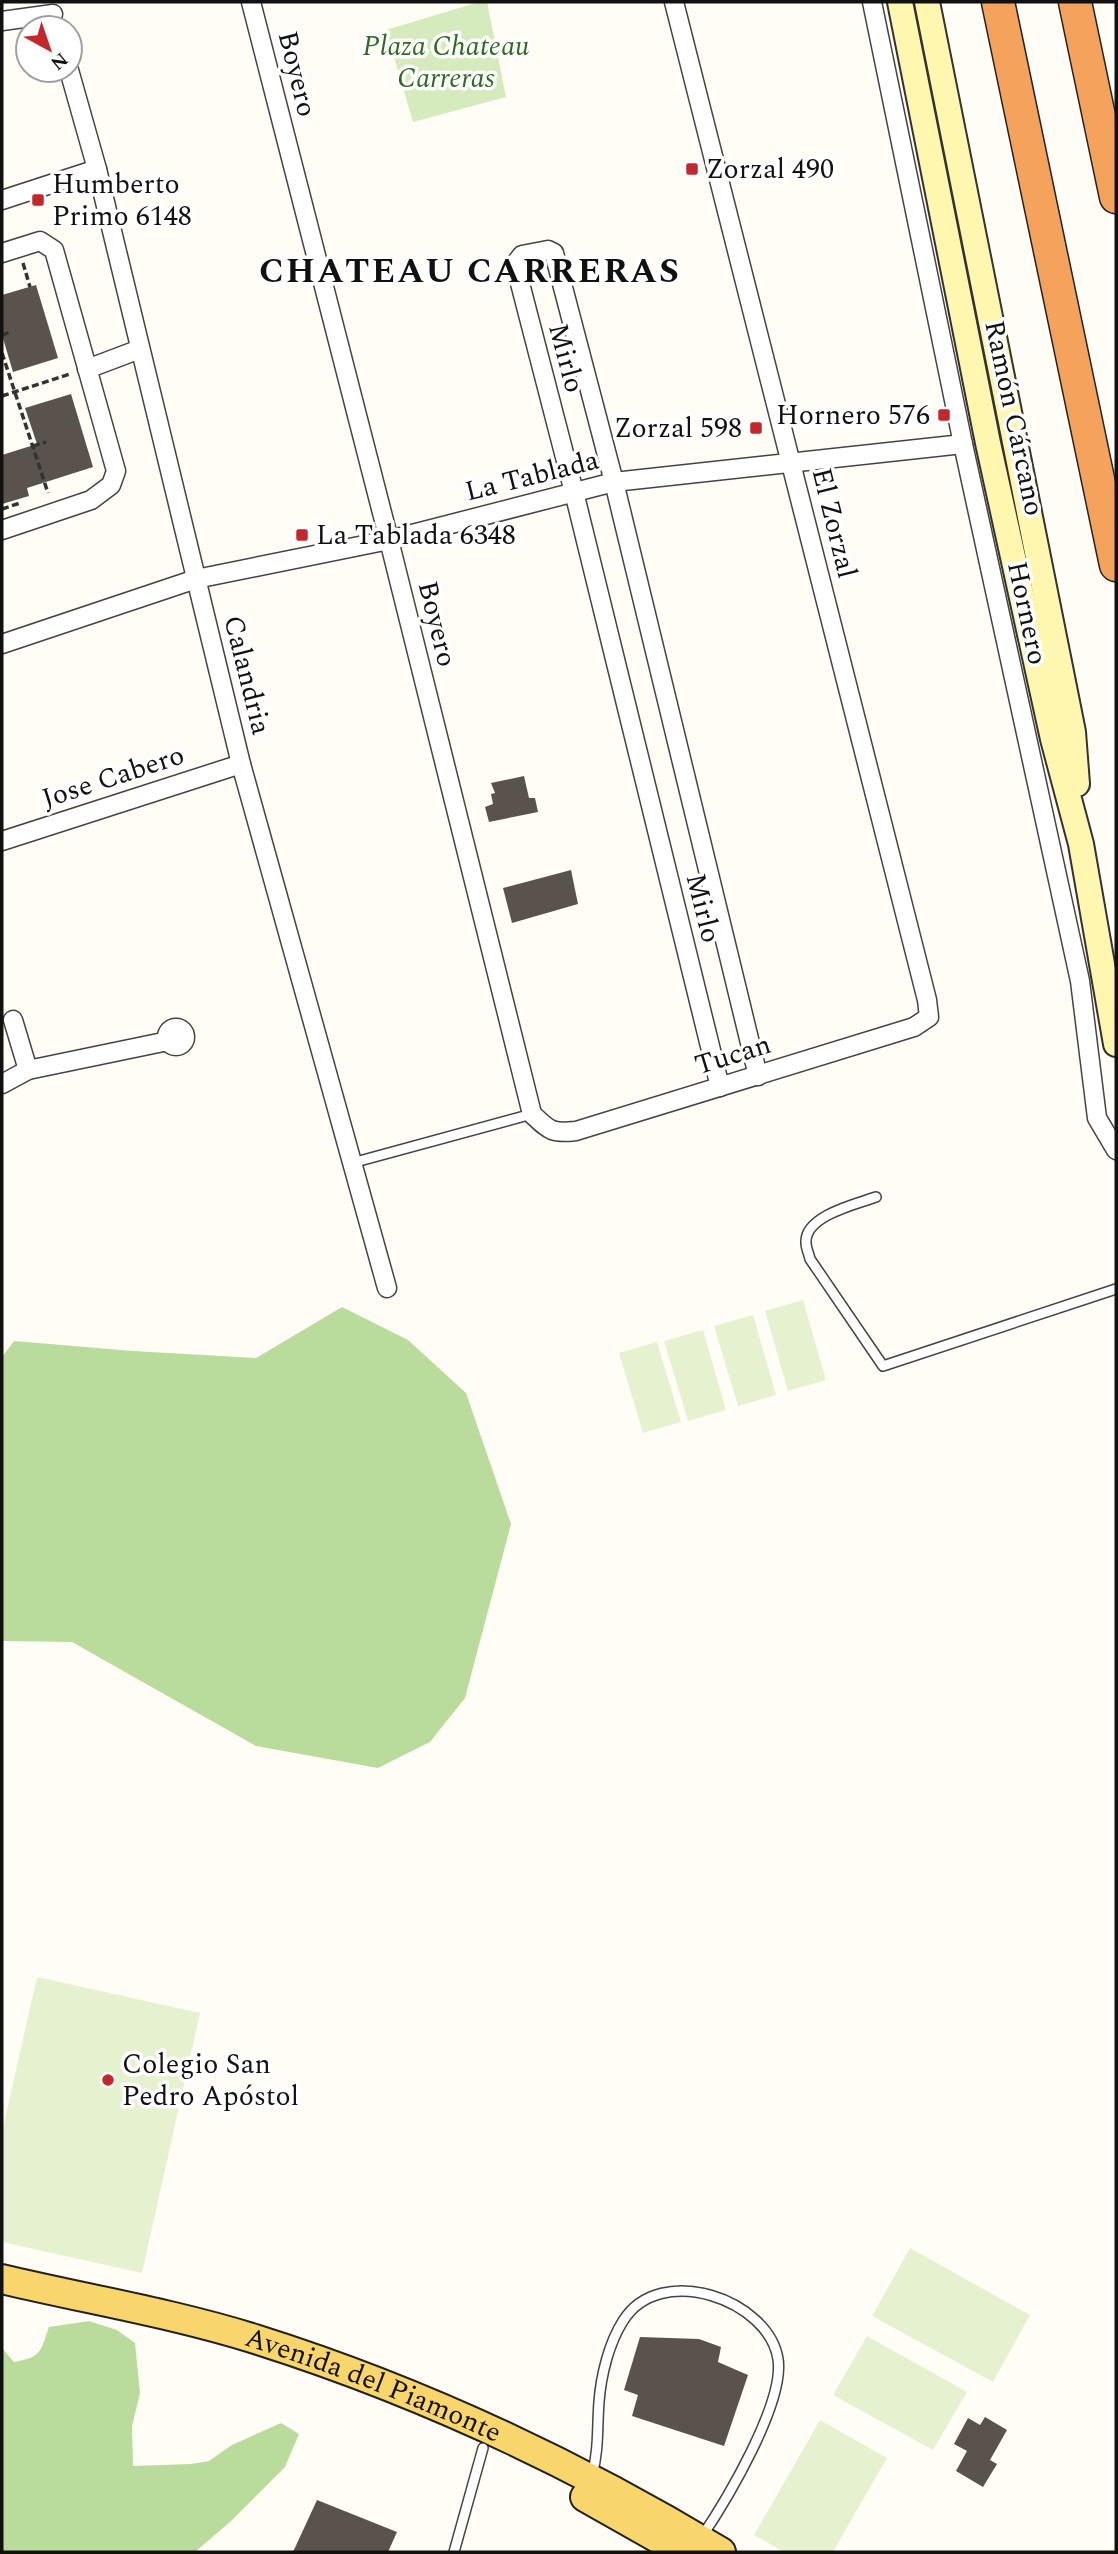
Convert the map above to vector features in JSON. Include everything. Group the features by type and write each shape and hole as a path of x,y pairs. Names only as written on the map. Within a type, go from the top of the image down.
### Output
{"highway":[{"path":"998,2 1116,565"},
{"path":"1075,2 1116,197"}],"main road":[{"name":"Ramón Cárcano","path":"900,2 988,443 1053,739 1081,844 1116,1044"},
{"name":"Ramón Cárcano","path":"927,2 1073,732 1081,844"},
{"name":"Avenida del Piamonte","path":"2,2279 221,2329 307,2356 421,2400 591,2480 640,2504 701,2548"},
{"name":"Avenida del Piamonte","path":"2,2299 208,2342 294,2368 393,2404 598,2504 701,2548"}],"street":[{"name":"Boyero","path":"251,2 390,540 532,1114"},
{"name":"El Zorzal","path":"674,2 927,1000 929,1017"},
{"name":"Hornero","path":"872,2 963,444 1080,982 1097,1118 1116,1150"},
{"name":"Calandria","path":"73,84 97,169 242,764 387,1288"},
{"path":"2,200 97,169"},
{"path":"2,530 91,500 111,485 116,471 54,250 40,241 7,259"},
{"name":"Mirlo","path":"720,1087 574,492 515,264 522,255 548,250 554,253 614,482 758,1076"},
{"path":"87,369 139,349"},
{"name":"La Tablada","path":"2,644 196,579 390,540 614,482 963,444"},
{"name":"Jose Cabero","path":"2,841 242,764"},
{"name":"Tucan","path":"532,1114 549,1131 576,1131 914,1027 929,1017"},
{"path":"13,1020 28,1070"},
{"path":"2,1084 28,1070 168,1041"}],"lane":[{"path":"352,1163 532,1114"},
{"path":"876,1197 833,1212 811,1226 805,1241 810,1259 883,1366 1116,1289"},
{"path":"591,2480 598,2455 599,2400 604,2368 621,2324 631,2310 643,2299 658,2292 678,2289 724,2299 762,2328 773,2344 778,2360 777,2382 744,2469 701,2548"},
{"path":"454,2552 483,2448"}],"path":[{"path":"7,259 23,262 30,286"},
{"path":"2,335 11,332"},
{"path":"2,353 48,494"},
{"path":"2,396 87,369"},
{"path":"33,446 46,442"}],"green space":[{"name":"Plaza Chateau Carreras","path":"479,2 487,2 506,97 413,122 386,30"},
{"path":"803,1300 826,1380 788,1391 765,1311"},
{"path":"342,1307 408,1340 466,1393 511,1524 465,1698 430,1742 378,1768 256,1746 72,1642 2,1641 2,1357 14,1341 256,1358"},
{"path":"753,1315 776,1395 738,1406 714,1326"},
{"path":"703,1330 726,1410 688,1421 664,1341"},
{"path":"657,1342 681,1422 643,1433 619,1353"},
{"path":"37,1977 200,2013 142,2273 2,2242 2,2132"},
{"path":"910,2248 1030,2315 993,2382 872,2316"},
{"path":"89,2321 117,2330 135,2343 140,2393 132,2426 133,2466 209,2461 232,2445 281,2423 299,2434 285,2467 231,2521 195,2552 2,2552 2,2348 14,2362 30,2358 39,2352 49,2327"},
{"path":"867,2336 967,2392 933,2450 833,2395"},
{"path":"820,2420 887,2458 833,2552 784,2552 754,2535"}],"building":[{"path":"36,285 58,358 13,372 2,335 2,295"},
{"path":"71,394 93,467 27,488 29,496 2,504 2,455 37,444 25,408"},
{"path":"524,776 529,798 535,798 538,812 489,822 485,807 493,804 491,794 495,793 491,783"},
{"path":"571,870 578,904 512,923 503,888"},
{"path":"640,2337 699,2339 721,2347 718,2362 748,2375 724,2446 632,2416 638,2395 624,2390"},
{"path":"985,2417 1007,2430 990,2460 997,2464 983,2487 956,2471 967,2451 954,2444 968,2418 980,2425"},
{"path":"317,2500 397,2532 388,2552 293,2552"}],"place":[{"name":"Zorzal 490","path":"692,169"},
{"name":"Humberto Primo 6148","path":"38,200"},
{"name":"Hornero 576","path":"944,415"},
{"name":"Zorzal 598","path":"756,428"},
{"name":"La Tablada 6348","path":"302,535"},
{"name":"Colegio San Pedro Apóstol","path":"108,2080"}],"district":[{"name":"CHATEAU CARRERAS","path":"470,271"}]}
